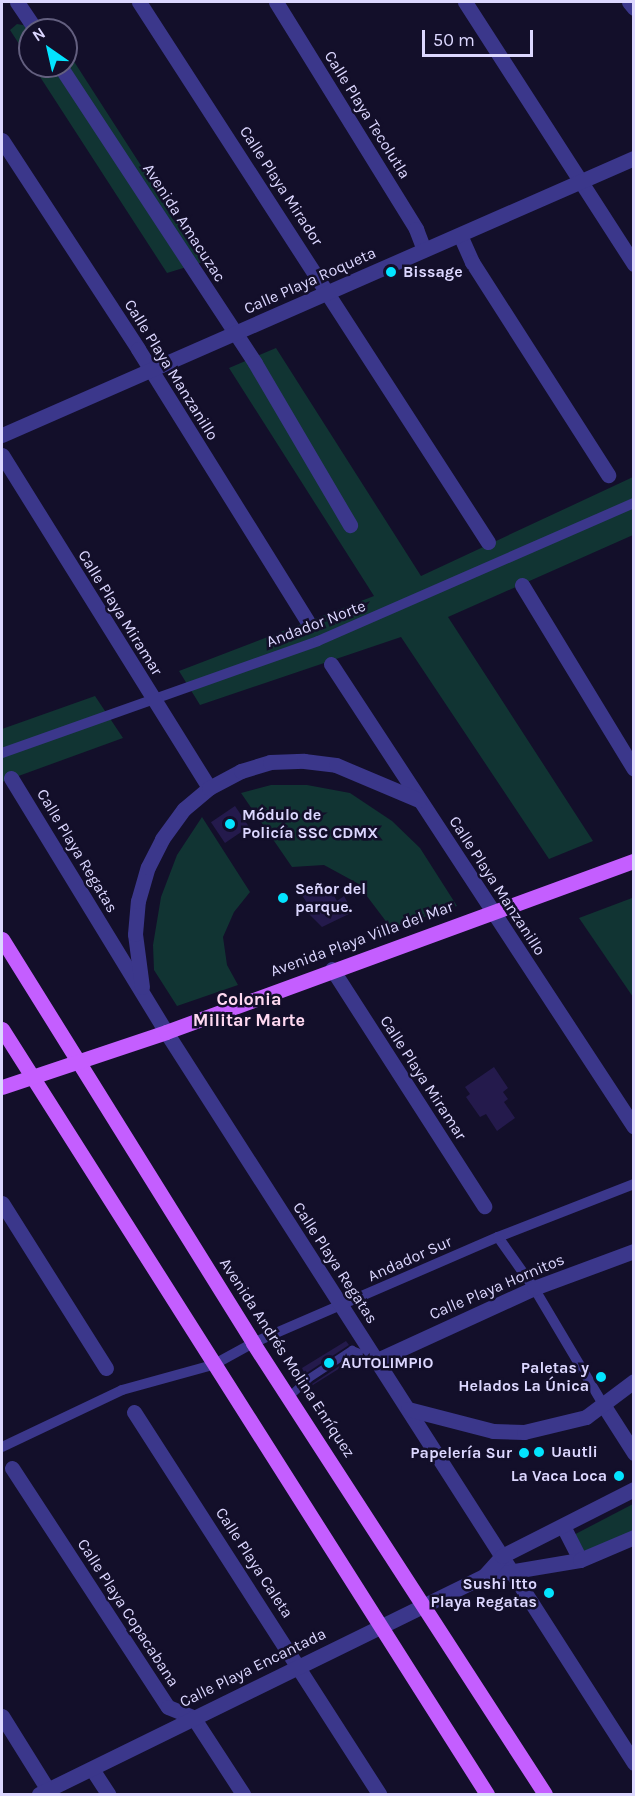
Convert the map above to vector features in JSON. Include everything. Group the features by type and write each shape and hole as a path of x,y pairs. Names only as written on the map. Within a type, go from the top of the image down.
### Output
{"main road":[{"name":"Avenida Playa Villa del Mar","path":"2,1087 166,1032 332,969 633,861"},
{"name":"Avenida Andrés Molina Enríquez","path":"2,939 75,1061 254,1343 545,1794"},
{"path":"2,1029 213,1365 488,1794"}],"street":[{"path":"17,2 28,18"},
{"name":"Calle Playa Mirador","path":"140,2 488,542"},
{"name":"Calle Playa Tecolutla","path":"276,2 416,229 424,250"},
{"path":"465,2 633,264"},
{"path":"629,2 633,8"},
{"name":"Avenida Amacuzac","path":"68,78 235,334 350,525"},
{"name":"Calle Playa Manzanillo","path":"2,140 152,372 307,621"},
{"name":"Calle Playa Roqueta","path":"2,435 152,372 633,158"},
{"path":"460,235 472,262 608,475"},
{"name":"Calle Playa Miramar","path":"2,455 209,788"},
{"name":"Andador Norte","path":"2,753 399,609 633,503"},
{"path":"522,585 633,769"},
{"name":"Calle Playa Manzanillo","path":"332,664 633,1127"},
{"path":"142,993 135,934 138,901 148,867 162,839 184,809 209,788 251,768 270,762 304,761 336,765 419,800"},
{"name":"Calle Playa Regatas","path":"11,778 166,1032 514,1573 633,1763"},
{"name":"Calle Playa Miramar","path":"332,969 484,1206"},
{"name":"Andador Sur","path":"2,1447 122,1390 213,1365 254,1343 498,1237 633,1184"},
{"path":"2,1203 106,1368"},
{"path":"498,1237 534,1288 633,1453"},
{"name":"Calle Playa Hornitos","path":"377,1360 534,1288 633,1251"},
{"path":"408,1408 482,1429 524,1432 557,1427 604,1406 633,1381"},
{"name":"Calle Playa Caleta","path":"134,1412 298,1664 379,1794"},
{"name":"Calle Playa Copacabana","path":"12,1468 168,1707 194,1717"},
{"name":"Calle Playa Encantada","path":"484,1576 502,1556 633,1489"},
{"path":"563,1526 580,1560"},
{"name":"Calle Playa Encantada","path":"44,1792 298,1664 484,1576 514,1573 580,1560 633,1537"},
{"path":"2,1716 44,1792"},
{"path":"194,1717 243,1794"},
{"path":"92,1769 108,1794"}],"lane":[{"path":"290,1396 308,1378 352,1350 377,1360"}],"green space":[{"path":"18,24 18,42 10,30"},
{"path":"78,68 203,262 167,273 41,78 78,78"},
{"path":"276,348 421,576 633,477 633,535 448,617 593,841 549,859 401,637 200,705 179,671 374,596 229,368"},
{"path":"95,696 123,738 2,782 2,729"},
{"path":"271,785 307,785 350,793 392,821 420,848 457,906 391,928 357,883 324,865 292,867 241,793"},
{"path":"202,817 250,892 234,912 223,937 227,965 238,985 177,1006 154,970 153,945 161,897 177,855"},
{"path":"632,898 634,901 633,997 579,918"},
{"path":"633,1504 633,1535 585,1556 564,1540"}],"building":[{"name":"Módulo de Policía SSC CDMX","path":"235,806 249,827 225,843 211,822"},
{"path":"311,885 314,891 321,886 327,895 332,892 337,901 344,896 353,912 322,927 302,907 307,903 300,892"},
{"path":"494,1067 508,1088 503,1092 508,1099 504,1102 515,1118 497,1131 486,1114 480,1117 466,1097 470,1094 465,1087"},
{"path":"346,1341 349,1345 305,1374 302,1368"},
{"path":"353,1357 356,1358 312,1384"}],"place":[{"name":"Bissage","path":"391,272"},
{"name":"Módulo de Policía SSC CDMX","path":"230,824"},
{"name":"Señor del parque.","path":"283,898"},
{"name":"AUTOLIMPIO","path":"329,1363"},
{"name":"Paletas y Helados La Única","path":"601,1377"},
{"name":"Uautli","path":"539,1452"},
{"name":"Papelería Sur","path":"524,1453"},
{"name":"La Vaca Loca","path":"619,1476"},
{"name":"Sushi Itto Playa Regatas","path":"549,1593"}],"district":[{"name":"Colonia Militar Marte","path":"249,1010"}]}
